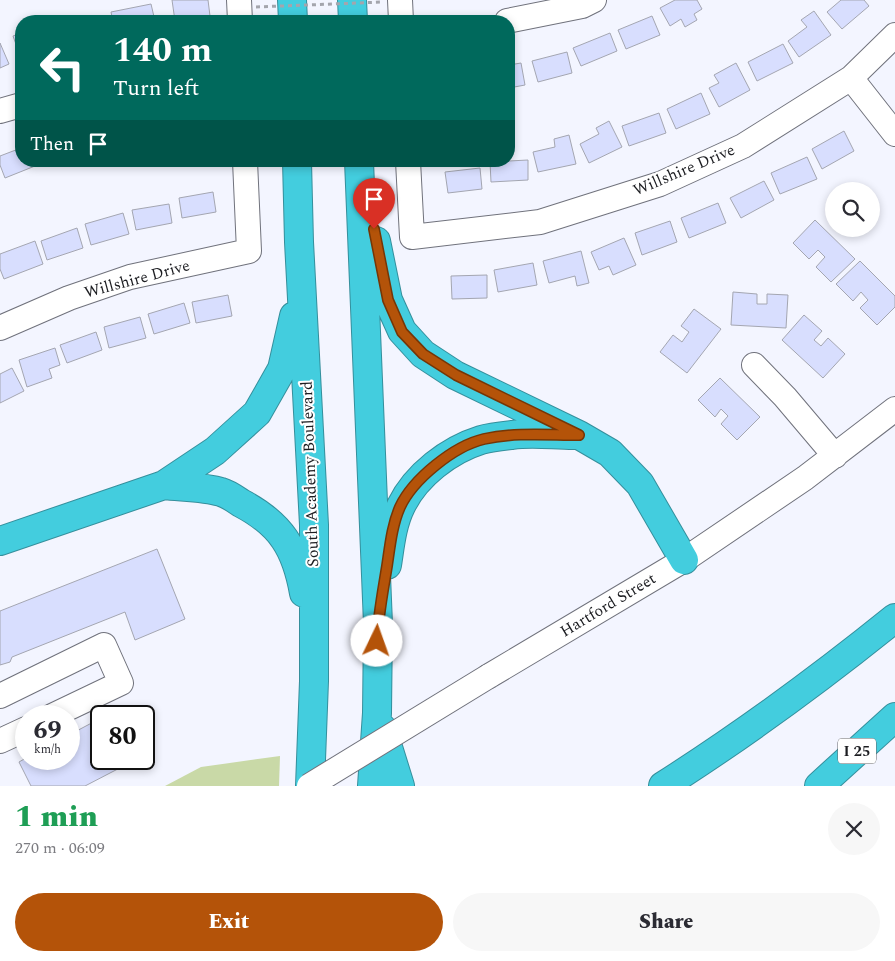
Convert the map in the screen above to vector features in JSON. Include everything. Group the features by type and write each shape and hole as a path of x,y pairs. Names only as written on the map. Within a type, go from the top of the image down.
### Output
{"highway":[{"path":"292,0 293,15"},
{"path":"352,0 353,15"},
{"name":"South Academy Boulevard","path":"296,167 314,525 314,682 309,786"},
{"path":"360,167 378,624 377,713 372,786"},
{"path":"361,167 388,300 402,332 423,354 456,375 610,452 640,484 684,560"},
{"path":"0,541 164,485 215,451 257,413 282,369 294,316 299,242"},
{"path":"378,624 393,532 400,506 415,485 433,467 453,453 482,440 514,434 579,435"},
{"path":"164,485 222,492 258,512 278,529 292,550 300,573 306,601 314,682"},
{"path":"663,786 697,764 850,654 895,618"},
{"path":"377,713 400,786"},
{"name":"I 25","path":"819,786 895,717"},
{"path":"302,786 310,750"}],"street":[{"path":"515,19 582,6 594,0"},
{"path":"391,1 398,15"},
{"name":"Willshire Drive","path":"408,167 412,237 540,222 660,184 743,146 852,78 895,35"},
{"path":"852,78 895,134"},
{"path":"0,111 15,107"},
{"name":"Willshire Drive","path":"0,328 69,298 130,278 249,252 245,167"},
{"path":"754,365 835,456"},
{"name":"Hartford Street","path":"309,786 684,560 805,478 895,409"},
{"path":"0,696 104,645 121,683 75,705"},
{"path":"1,738 15,733"}],"path":[{"path":"245,9 391,1"}],"green space":[{"path":"280,756 279,786 165,786 201,767"}],"building":[{"path":"172,0 208,0 210,15 174,15"},
{"path":"675,0 697,0 702,9 694,14 697,20 685,27 681,19 670,26 660,8"},
{"path":"841,0 864,0 869,6 842,29 827,12"},
{"path":"151,4 154,15 112,15 111,12"},
{"path":"814,11 831,35 799,57 788,41 807,27 801,20"},
{"path":"652,16 660,35 626,49 618,30"},
{"path":"610,33 617,51 581,66 573,48"},
{"path":"0,43 9,64 0,68"},
{"path":"783,44 793,63 757,81 748,62"},
{"path":"567,52 572,73 538,82 532,61"},
{"path":"521,63 525,85 515,87 515,64"},
{"path":"736,63 750,90 719,107 709,88 719,83 714,75"},
{"path":"701,93 710,114 676,129 667,109"},
{"path":"659,113 666,133 629,146 622,126"},
{"path":"609,121 622,147 589,163 580,144 599,134 596,128"},
{"path":"844,131 854,151 822,169 812,149"},
{"path":"569,135 576,164 538,172 533,152 555,147 554,139"},
{"path":"15,150 15,167 32,167 5,178 0,165 0,156"},
{"path":"807,157 817,179 780,194 771,173"},
{"path":"528,160 528,180 491,182 490,167 515,167 515,161"},
{"path":"480,168 482,189 448,193 445,172"},
{"path":"764,181 774,200 741,218 730,198"},
{"path":"213,192 216,212 182,218 179,198"},
{"path":"718,203 726,223 689,238 681,218"},
{"path":"169,204 172,223 136,230 132,210"},
{"path":"123,213 129,234 91,245 85,224"},
{"path":"815,220 825,230 825,237 832,237 855,259 831,282 816,267 825,257 818,250 809,259 793,243"},
{"path":"670,221 677,242 642,255 635,233"},
{"path":"77,228 83,248 47,260 41,241"},
{"path":"624,238 636,265 613,275 609,266 599,270 591,252"},
{"path":"35,241 43,264 4,279 0,269 0,254"},
{"path":"581,251 589,283 577,286 575,276 549,283 543,261"},
{"path":"860,261 895,296 895,307 877,325 860,308 868,300 861,292 853,301 836,284"},
{"path":"533,263 537,285 498,292 494,270"},
{"path":"487,275 487,298 452,299 451,276"},
{"path":"733,292 757,294 757,304 767,304 767,294 788,295 786,328 731,325"},
{"path":"228,295 232,316 196,323 192,302"},
{"path":"184,303 190,323 154,334 148,314"},
{"path":"694,309 721,329 687,373 660,352 673,335 682,342 689,332 681,326"},
{"path":"804,315 822,331 814,340 821,346 828,338 845,354 823,378 782,340"},
{"path":"140,317 146,338 109,348 104,327"},
{"path":"96,332 102,350 67,363 60,345"},
{"path":"55,348 60,365 49,369 52,378 27,387 19,360"},
{"path":"12,368 24,391 0,403 0,374"},
{"path":"720,378 760,417 737,440 721,424 728,416 721,409 715,417 698,400"},
{"path":"157,549 185,619 135,640 125,612 12,657 10,662 0,665 0,611"},
{"path":"90,724 90,770 116,770 85,786 31,786 23,770 80,770 80,729"}],"route":[{"path":"374,229 388,300 402,332 423,354 456,375 579,435 514,434 482,440 453,453 433,467 415,485 400,506 393,532 377,641"}]}
